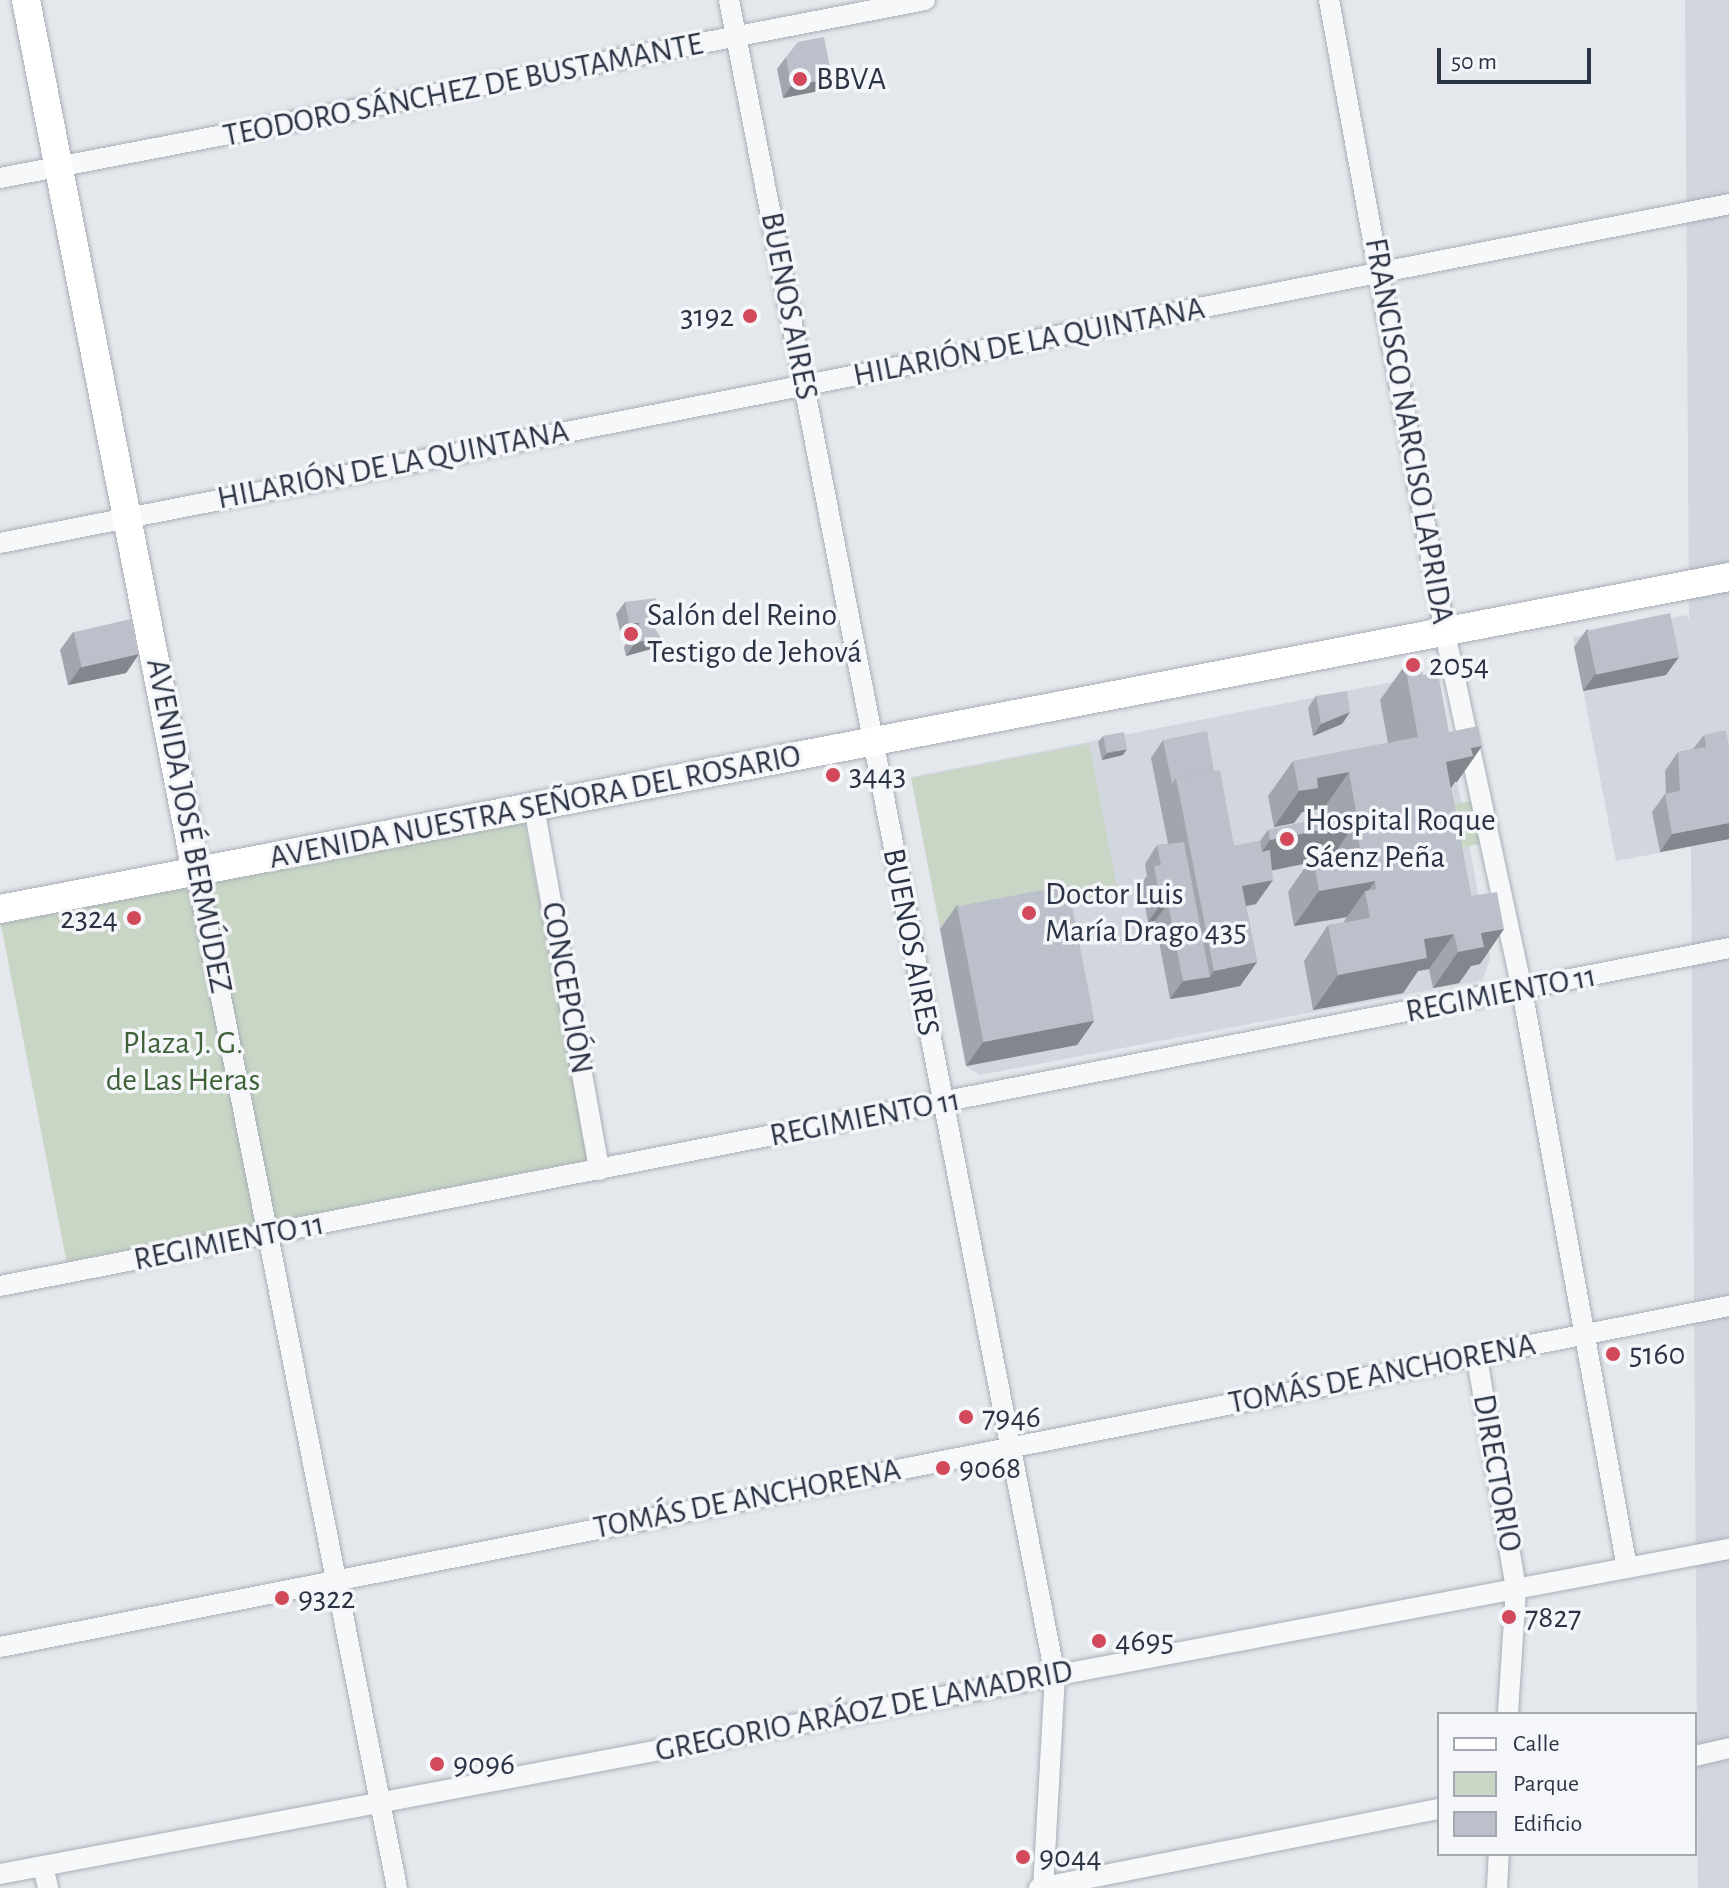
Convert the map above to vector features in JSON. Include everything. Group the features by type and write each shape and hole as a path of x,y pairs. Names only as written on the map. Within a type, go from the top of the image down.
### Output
{"street":[{"name":"AVENIDA JOSÉ BERMÚDEZ","path":"26,0 397,1888"},
{"name":"BUENOS AIRES","path":"729,0 1055,1675 1042,1888"},
{"name":"TEODORO SÁNCHEZ DE BUSTAMANTE","path":"0,178 925,0"},
{"name":"FRANCISCO NARCISO LAPRIDA","path":"1329,0 1445,633 1522,990 1627,1568"},
{"name":"HILARIÓN DE LA QUINTANA","path":"0,543 805,384 1380,276 1729,204"},
{"name":"AVENIDA NUESTRA SEÑORA DEL ROSARIO","path":"0,909 1729,577"},
{"name":"CONCEPCIÓN","path":"534,807 599,1170"},
{"name":"REGIMIENTO 11","path":"0,1286 1729,948"},
{"name":"TOMÁS DE ANCHORENA","path":"0,1647 1729,1306"},
{"name":"DIRECTORIO","path":"1477,1358 1516,1589"},
{"name":"GREGORIO ARÁOZ DE LAMADRID","path":"0,1874 1729,1549"},
{"path":"1508,1712 1516,1589"},
{"path":"1697,1756 1729,1748"},
{"path":"1042,1888 1437,1809"},
{"path":"1497,1888 1499,1856"},
{"path":"43,1866 48,1888"}],"shaded area":[{"path":"1685,0 1729,0 1729,1888 1698,1888 1691,847 1616,861 1573,637 1687,615 1689,620"},
{"name":"Hospital Roque Sáenz Peña","path":"1423,676 1454,762 1490,958 1483,980 980,1075 966,1066 911,777"}],"green space":[{"path":"1089,744 1119,896 941,931 911,779"},
{"path":"1475,800 1483,843 1458,848 1449,805"},
{"name":"Plaza J. G. de Las Heras","path":"524,822 590,1160 66,1261 1,924"}],"building":[{"path":"824,37 832,78 791,86 786,57 798,42"},
{"path":"656,598 660,618 650,620 660,637 635,643 632,634 640,631 639,623 629,623 625,602"},
{"path":"1670,613 1679,657 1596,675 1587,631"},
{"path":"131,619 139,654 82,667 74,632"},
{"path":"1420,662 1423,675 1438,673 1449,732 1478,726 1482,746 1471,748 1473,756 1446,762 1471,896 1497,892 1504,929 1481,933 1484,947 1458,952 1454,934 1424,939 1427,958 1338,975 1328,925 1370,918 1365,891 1376,889 1375,881 1319,891 1313,857 1360,848 1355,823 1270,840 1268,830 1356,811 1349,772 1317,778 1318,788 1299,791 1293,761 1418,737 1405,665"},
{"path":"1347,691 1350,712 1321,724 1316,696"},
{"path":"1726,730 1729,747 1729,823 1672,834 1665,794 1680,791 1678,752 1706,747 1704,735"},
{"path":"1207,731 1214,771 1176,778 1172,784 1163,740"},
{"path":"1124,732 1127,749 1106,752 1103,736"},
{"path":"1220,770 1234,846 1260,841 1262,852 1270,850 1273,880 1242,886 1257,962 1214,971 1176,778"},
{"path":"1184,842 1210,977 1183,981 1168,903 1161,904 1154,866 1161,865 1157,845"},
{"path":"1068,885 1094,1020 983,1042 957,907"}],"place":[{"name":"BBVA","path":"800,79"},
{"name":"3192","path":"750,316"},
{"name":"Salón del Reino Testigo de Jehová","path":"631,634"},
{"name":"2054","path":"1413,665"},
{"name":"3443","path":"833,775"},
{"name":"Hospital Roque Sáenz Peña","path":"1287,839"},
{"name":"Doctor Luis María Drago 435","path":"1029,913"},
{"name":"2324","path":"134,918"},
{"name":"5160","path":"1613,1354"},
{"name":"7946","path":"966,1417"},
{"name":"9068","path":"943,1468"},
{"name":"9322","path":"282,1598"},
{"name":"7827","path":"1509,1617"},
{"name":"4695","path":"1099,1641"},
{"name":"9096","path":"437,1764"},
{"name":"9044","path":"1023,1857"}]}
